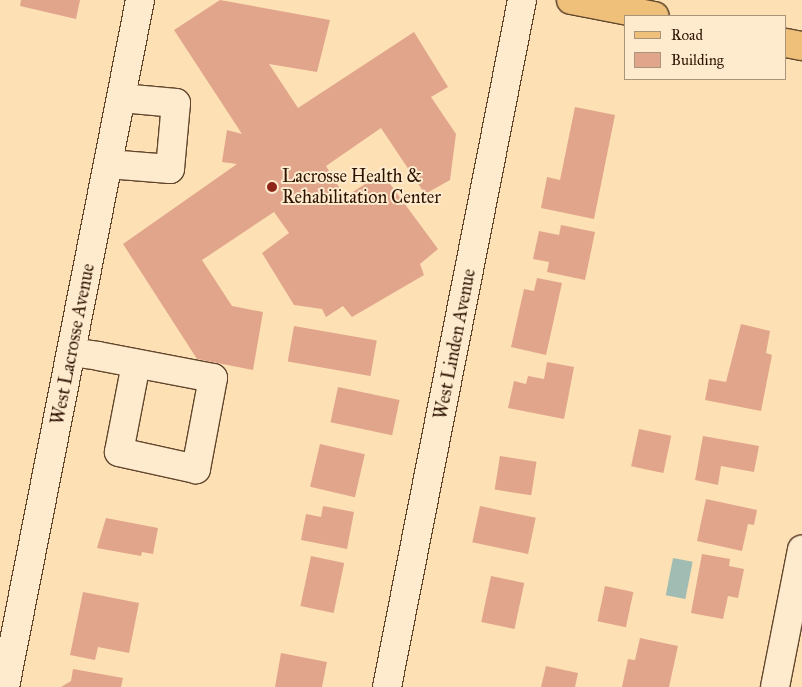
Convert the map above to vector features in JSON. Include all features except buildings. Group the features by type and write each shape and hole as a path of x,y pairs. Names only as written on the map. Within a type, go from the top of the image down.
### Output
{"main road":[{"path":"571,0 605,3 650,15"},
{"path":"787,43 802,46"}],"street":[{"name":"West Lacrosse Avenue","path":"5,687 140,0"},
{"name":"West Linden Avenue","path":"387,687 522,0"},
{"path":"108,164 170,169 176,103 121,98"},
{"path":"71,352 136,364"},
{"path":"775,687 799,587 802,550"}],"water":[{"path":"673,558 693,562 685,599 666,595"}],"place":[{"name":"Lacrosse Health & Rehabilitation Center","path":"272,187"}]}
